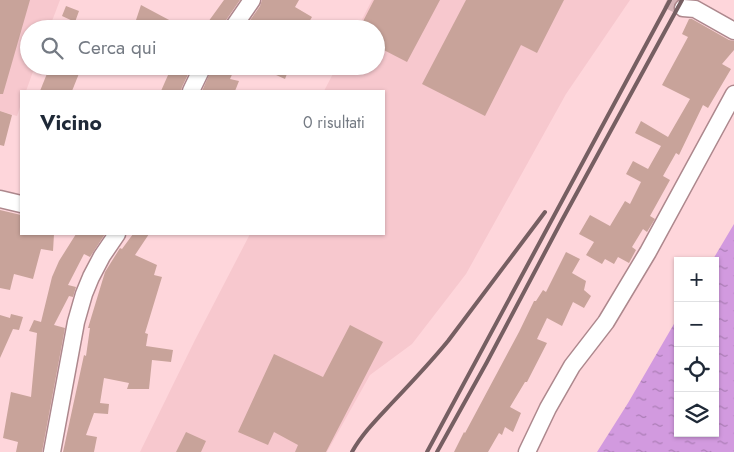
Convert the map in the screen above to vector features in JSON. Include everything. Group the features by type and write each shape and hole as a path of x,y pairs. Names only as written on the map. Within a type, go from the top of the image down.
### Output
{"street":[{"path":"238,20 252,0"},
{"path":"683,8 695,9 734,31"},
{"path":"191,90 199,75"},
{"path":"526,452 572,366 606,322 648,252 734,94"},
{"path":"0,199 20,204"},
{"path":"52,452 76,322 84,294 99,262 116,235"}],"shaded area":[{"path":"0,0 60,0 52,20 20,20 20,75 32,75 26,90 20,90 20,107 17,116 0,111"},
{"path":"372,0 630,0 566,94 466,274 412,344 370,375 327,452 140,452 249,235 385,235 385,90 325,90 332,75 385,75 385,20 362,20"}],"water":[{"path":"734,224 734,452 597,452 674,324 674,437 719,437 719,257 714,257"}],"building":[{"path":"0,0 30,0 24,20 20,20 20,35 3,94 0,94"},
{"path":"224,0 240,0 226,20 210,20"},
{"path":"262,0 299,0 295,7 312,17 310,20 250,20"},
{"path":"374,0 440,0 407,62 385,51 385,20 364,20"},
{"path":"466,0 564,0 537,53 521,45 485,116 422,84"},
{"path":"141,5 169,20 136,20"},
{"path":"66,6 79,11 76,20 62,16"},
{"path":"689,19 734,41 734,50 722,64 731,69 708,108 703,105 679,155 676,153 663,176 670,180 650,216 655,219 647,232 643,229 632,247 636,250 629,263 618,257 614,264 605,259 602,264 586,255 594,242 579,234 590,215 610,226 625,201 630,204 641,182 626,174 633,161 648,169 661,146 635,133 641,121 668,137 690,99 662,85 688,37 682,34"},
{"path":"46,75 78,75 72,90 40,90"},
{"path":"168,75 188,75 181,90 161,90"},
{"path":"209,75 232,75 230,79 239,81 235,90 202,90"},
{"path":"276,75 287,75 285,79"},
{"path":"0,111 12,115 4,146 0,145"},
{"path":"0,210 20,215 20,235 54,235 53,251 41,249 33,279 14,274 10,290 0,288"},
{"path":"75,235 104,235 90,257 84,254 68,285 76,287 73,297 69,296 54,325 65,328 42,452 16,452 18,442 3,438 11,392 31,397 37,333 29,331 34,320 41,322 52,277 59,261"},
{"path":"132,235 148,235 135,255 157,265 154,275 162,277 145,333 148,334 146,346 173,350 171,362 152,360 149,389 127,389 129,383 104,378 100,403 109,404 108,414 94,413 86,435 97,437 94,452 63,452 84,355 86,356 90,328 88,328 105,272 120,248 122,249"},
{"path":"566,252 580,259 572,273 586,281 584,290 591,296 584,308 573,302 562,326 547,318 537,339 547,343 527,382 525,382 510,407 521,413 513,432 505,427 502,435 499,433 488,452 454,452 534,301 536,301 543,290 546,292"},
{"path":"11,314 23,317 19,330 13,329 0,358 0,315 10,318"},
{"path":"350,325 383,342 326,452 295,452 298,445 274,432 268,445 238,432 274,354 323,377"},
{"path":"186,432 206,441 201,452 176,452"}],"tunnel":[{"path":"667,0 683,8"}],"railway":[{"path":"427,452 670,0"},
{"path":"437,452 682,0"},
{"path":"352,452 370,427 448,341 545,212"}]}
